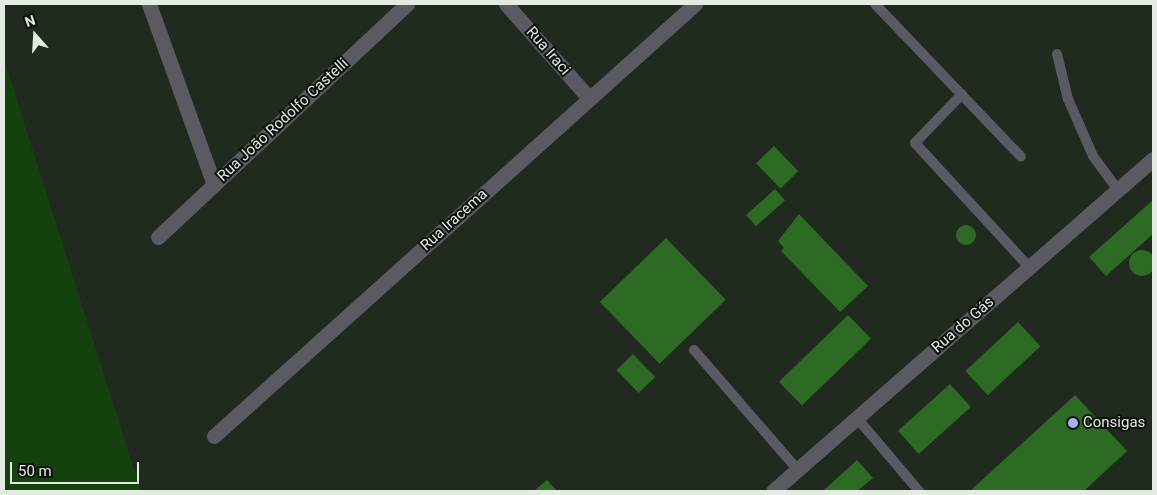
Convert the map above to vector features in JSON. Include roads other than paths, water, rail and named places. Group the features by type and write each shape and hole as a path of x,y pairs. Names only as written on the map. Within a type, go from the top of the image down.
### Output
{"street":[{"path":"149,4 214,185"},
{"name":"Rua Iraci","path":"506,4 589,98"},
{"name":"Rua Iracema","path":"214,436 695,4"},
{"name":"Rua João Rodolfo Castelli","path":"158,236 214,185 399,7"},
{"name":"Rua do Gás","path":"773,491 1153,159"}],"lane":[{"path":"876,4 1021,157"},
{"path":"1057,54 1068,99 1093,156 1118,190"},
{"path":"962,94 915,143 1029,268"},
{"path":"694,350 798,470"},
{"path":"856,418 919,491"}],"place":[{"name":"Consigas","path":"1073,423"}]}
